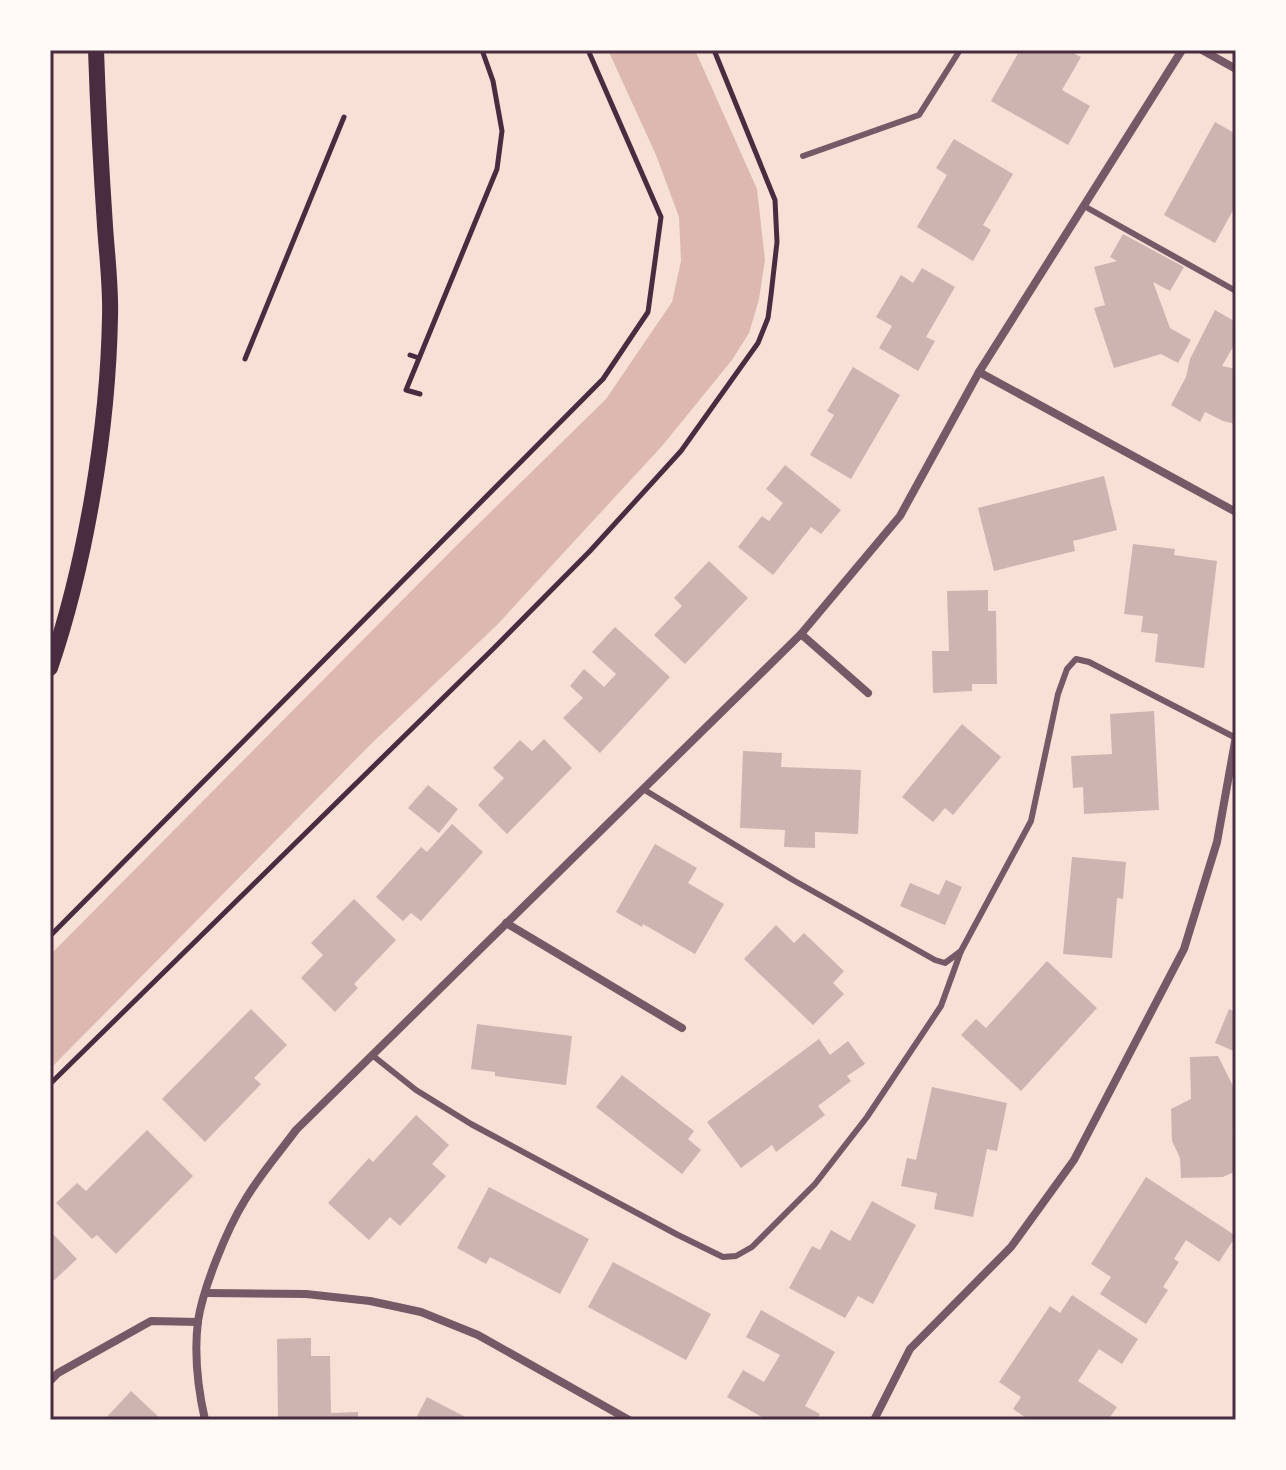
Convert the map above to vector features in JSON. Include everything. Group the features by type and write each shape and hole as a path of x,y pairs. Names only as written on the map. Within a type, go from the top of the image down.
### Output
{"main road":[{"path":"50,668 83,542 104,408 110,315 96,50"}],"street":[{"path":"205,1420 197,1378 198,1322 222,1248 244,1201 296,1130 801,634 900,516 979,372 1182,50"},
{"path":"1202,50 1236,69"},
{"path":"979,372 1236,512"},
{"path":"801,634 868,693"},
{"path":"874,1420 910,1349 1011,1247 1074,1160 1184,949 1217,842 1236,737"},
{"path":"506,923 682,1028"},
{"path":"206,1293 306,1294 370,1301 421,1312 478,1335 629,1420"},
{"path":"50,1381 58,1373 151,1321 198,1322"}],"lane":[{"path":"803,156 919,115 960,50"},
{"path":"1084,206 1236,291"},
{"path":"372,1055 416,1090 471,1124 678,1235 723,1257 736,1256 752,1247 815,1184 867,1117 941,1006 961,951 1031,821 1058,694 1067,669 1076,659 1089,662 1236,737"},
{"path":"643,789 793,880 935,960 945,963 961,951"}],"path":[{"path":"420,394 406,390 497,169 502,131 493,81 482,50"},
{"path":"50,936 603,379 648,312 661,217 588,50"},
{"path":"50,1084 590,551 681,451 758,343 768,318 771,295 777,242 775,200 714,50"},
{"path":"245,359 344,117"},
{"path":"462,228 470,232"},
{"path":"410,355 419,358"}],"shaded area":[{"path":"608,50 695,50 757,189 765,260 759,299 749,333 732,360 662,446 497,625 371,744 50,1069 50,955 606,399 672,302 681,261 679,217 656,155"}],"building":[{"path":"1020,50 1077,50 1075,54 1081,57 1062,90 1090,106 1068,145 991,101"},
{"path":"1215,122 1236,134 1236,205 1215,243 1164,215"},
{"path":"954,139 1013,174 983,225 991,230 973,261 917,227 947,175 936,168"},
{"path":"1123,234 1184,267 1170,291 1153,282 1170,328 1191,340 1178,363 1161,354 1114,368 1094,308 1105,305 1094,267 1117,261 1110,257"},
{"path":"922,268 955,287 926,337 935,341 918,371 879,348 892,326 876,317 901,275 913,283"},
{"path":"1215,310 1236,322 1233,347 1222,366 1236,369 1236,424 1205,412 1200,422 1171,405"},
{"path":"853,367 900,395 851,479 810,455 834,415 827,411"},
{"path":"785,465 841,510 821,534 811,527 773,575 738,547 762,516 769,521 783,503 766,489"},
{"path":"1104,476 1117,530 1073,541 1075,551 994,571 978,508"},
{"path":"1133,544 1175,549 1174,555 1217,561 1204,668 1155,662 1158,634 1141,632 1143,616 1124,614"},
{"path":"709,561 748,598 685,664 654,635 682,606 674,598"},
{"path":"988,590 988,611 996,611 997,684 972,684 972,691 933,693 932,651 949,651 947,591"},
{"path":"615,627 670,677 600,753 563,718 583,698 570,686 584,669 604,687 616,674 592,652"},
{"path":"1154,711 1159,810 1084,814 1083,787 1073,788 1071,756 1112,754 1110,714"},
{"path":"962,724 1001,757 953,815 945,808 933,822 902,797"},
{"path":"544,739 572,768 507,834 478,805 504,778 493,768 520,740 532,751"},
{"path":"743,751 782,753 781,767 861,770 858,834 815,832 815,848 784,847 785,830 740,828"},
{"path":"428,785 458,809 439,833 408,808"},
{"path":"452,824 483,852 421,921 411,913 403,921 376,897 421,847 427,852"},
{"path":"655,844 697,868 688,883 724,904 695,954 616,912"},
{"path":"1072,857 1126,862 1123,899 1117,898 1112,958 1063,954"},
{"path":"946,880 962,887 945,925 900,906 910,883 939,895"},
{"path":"354,899 396,940 354,984 358,988 335,1012 301,978 323,955 311,943"},
{"path":"776,925 794,943 804,933 844,971 833,983 844,994 813,1025 744,959"},
{"path":"1047,961 1097,1008 1021,1091 961,1035 976,1019 986,1028"},
{"path":"251,1009 287,1045 254,1078 261,1084 205,1142 162,1099"},
{"path":"1229,1009 1236,1012 1236,1052 1215,1043"},
{"path":"477,1024 572,1036 566,1085 495,1076 495,1072 471,1069"},
{"path":"819,1039 830,1055 848,1041 865,1064 847,1076 851,1081 818,1106 825,1115 776,1152 772,1145 741,1168 707,1122"},
{"path":"1218,1056 1236,1092 1236,1131 1232,1133 1236,1140 1236,1171 1223,1177 1181,1178 1180,1158 1172,1141 1171,1109 1191,1099 1190,1057"},
{"path":"622,1075 694,1131 688,1139 701,1150 682,1174 596,1107"},
{"path":"932,1087 1007,1103 997,1151 987,1149 973,1217 934,1209 937,1193 901,1186 907,1158 916,1160"},
{"path":"416,1115 449,1145 432,1164 446,1176 400,1226 390,1217 369,1240 328,1203 369,1158 373,1162"},
{"path":"147,1130 193,1176 116,1254 97,1235 92,1239 56,1203 77,1183 86,1191"},
{"path":"1146,1177 1236,1236 1219,1262 1186,1240 1174,1259 1179,1262 1163,1287 1168,1290 1146,1324 1100,1294 1111,1277 1091,1264"},
{"path":"489,1187 589,1239 560,1294 490,1257 486,1264 457,1248"},
{"path":"872,1201 916,1225 873,1304 858,1296 845,1318 789,1288 812,1246 820,1250 831,1230 850,1241"},
{"path":"50,1231 77,1259 50,1284"},
{"path":"613,1262 711,1314 686,1360 588,1307"},
{"path":"1072,1295 1138,1339 1122,1364 1099,1349 1078,1381 1117,1407 1108,1420 1029,1420 1013,1409 1021,1397 999,1382 1050,1306 1060,1313"},
{"path":"761,1310 835,1352 805,1406 820,1414 817,1420 767,1420 727,1397 743,1370 764,1382 780,1355 746,1337"},
{"path":"311,1338 311,1356 330,1356 331,1413 358,1412 358,1420 278,1420 277,1339"},
{"path":"131,1391 162,1420 104,1420"},
{"path":"427,1397 471,1420 415,1420"}]}
